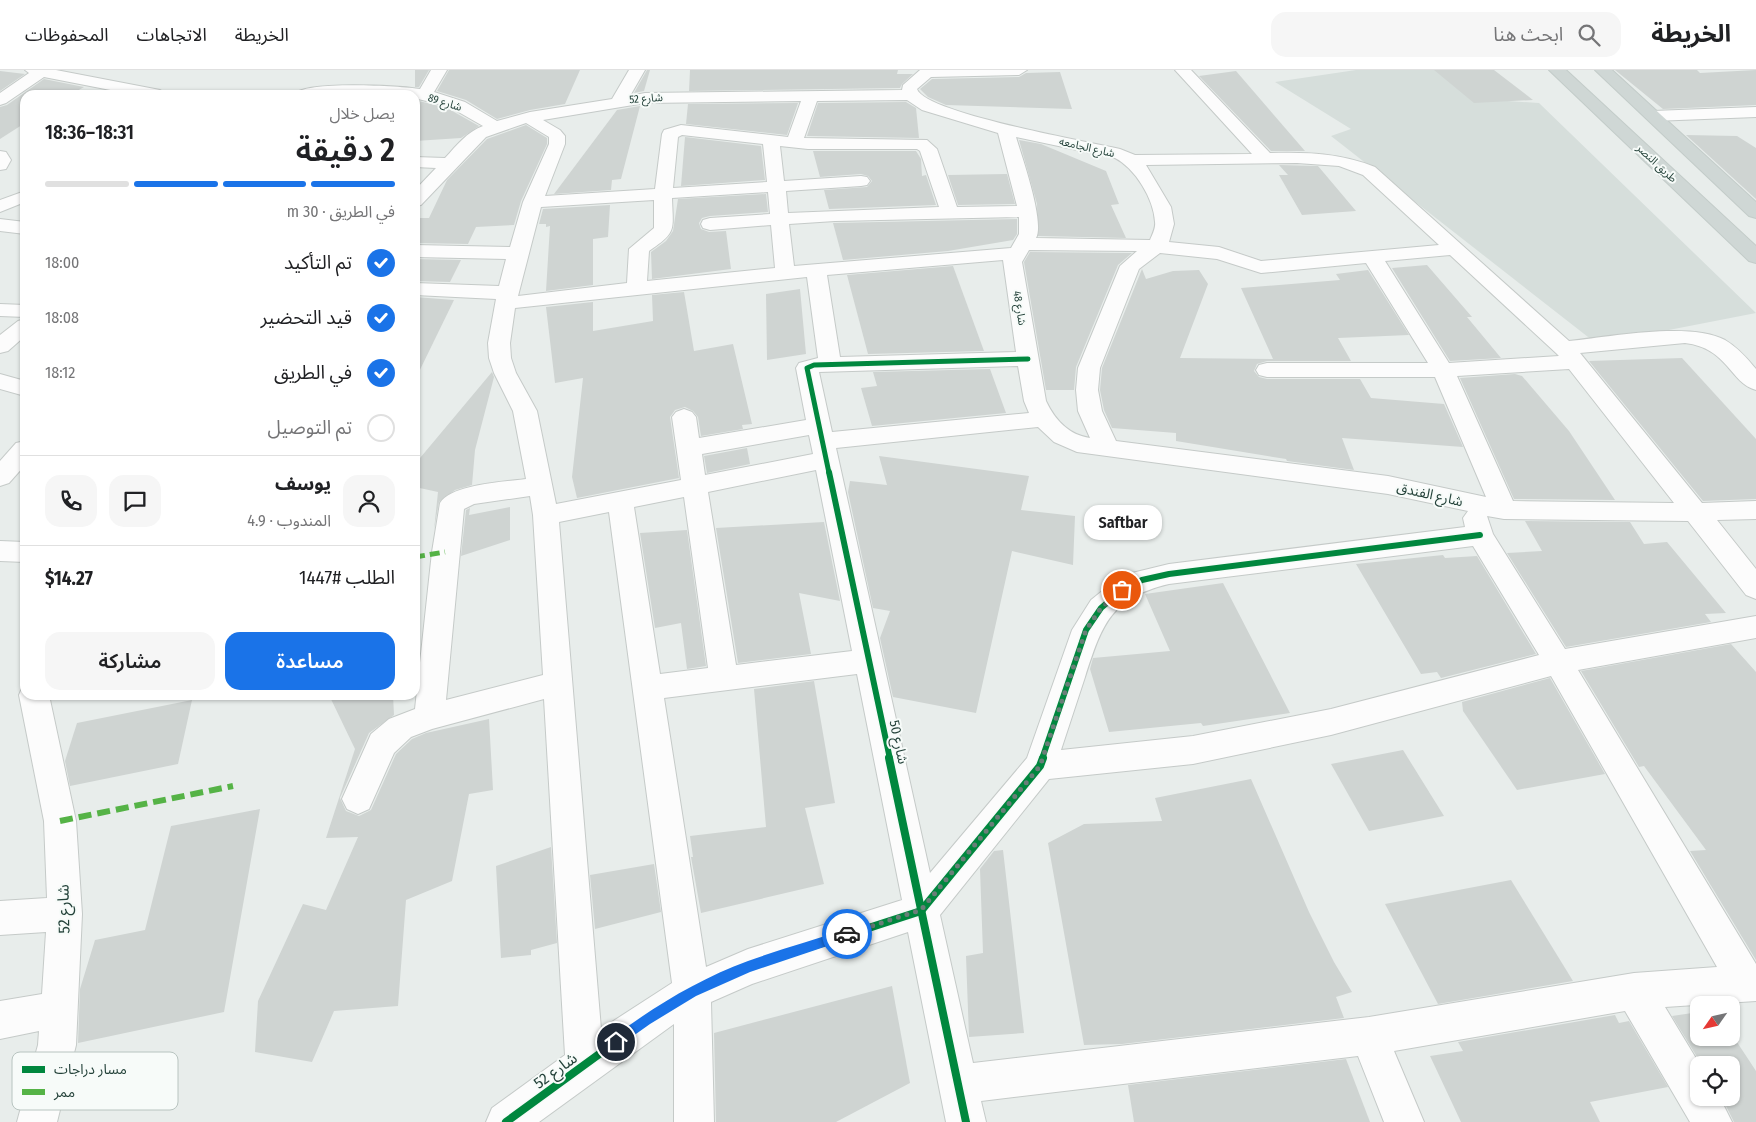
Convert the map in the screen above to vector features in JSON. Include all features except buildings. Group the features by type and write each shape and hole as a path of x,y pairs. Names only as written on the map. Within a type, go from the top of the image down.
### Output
{"main road":[{"name":"طريق النصر","path":"1557,70 1756,256"},
{"path":"1603,70 1754,207"}],"street":[{"path":"424,96 440,70"},
{"path":"620,101 637,70"},
{"path":"910,95 909,88 928,71 1019,70"},
{"path":"0,100 39,71 135,90"},
{"path":"1190,71 1265,158"},
{"name":"شارع 89","path":"420,95 453,102 494,126"},
{"name":"شارع 52","path":"420,196 470,142 494,126 530,117 620,101 683,96 910,95"},
{"name":"شارع الجامعه","path":"910,95 928,107 1006,130 1097,148 1132,160 1139,168 1162,207 1164,224 1158,246"},
{"path":"794,143 811,96"},
{"path":"1653,116 1756,112"},
{"path":"530,117 533,121 552,130 557,136 556,144 532,202 517,253 499,343 500,358 505,373 525,411 546,516 585,1065"},
{"name":"شارع 48","path":"1006,130 1028,211 1029,234 1012,262 1035,401 1042,419 1058,435 1077,444 1106,446"},
{"path":"637,286 639,249 661,234 663,228 662,194 670,134 674,132 686,131 794,143 915,143 925,146 950,212"},
{"path":"772,140 785,271"},
{"path":"858,214 863,144"},
{"path":"0,156 2,160 0,165"},
{"path":"1132,160 1335,159 1353,163 1369,170 1570,355 1693,512 1756,588"},
{"path":"420,162 451,163"},
{"path":"532,202 860,181"},
{"path":"0,206 20,198"},
{"path":"710,224 858,214 1028,211"},
{"path":"0,225 20,227"},
{"path":"420,289 508,298 1020,248 1158,246 1224,254 1249,265 1261,267 1456,249"},
{"path":"1106,446 1090,411 1088,390 1089,368 1130,266 1158,246"},
{"path":"420,251 517,253"},
{"path":"1373,258 1443,370 1504,510"},
{"name":"شارع 50","path":"816,269 818,367 823,443 966,1122"},
{"path":"0,310 20,311"},
{"path":"0,346 20,330"},
{"path":"1267,370 1443,370 1570,355 1685,336 1700,337 1714,341 1728,350 1756,383"},
{"path":"818,367 1028,359"},
{"path":"0,381 20,387"},
{"path":"684,417 724,679"},
{"path":"689,448 823,443 1042,419"},
{"path":"546,516 695,486 823,443"},
{"name":"شارع الفندق","path":"1106,446 1388,485 1504,510 1693,512 1756,510"},
{"path":"430,717 445,552 453,503 470,496 540,486"},
{"path":"620,501 692,992 694,1122"},
{"path":"958,1084 1369,1036 1634,991 1751,982 1480,535 1472,504"},
{"path":"921,910 1040,766 1086,630 1101,608 1122,590 1142,580 1169,574 1480,535"},
{"path":"0,551 20,552"},
{"path":"1040,766 1193,750 1332,722 1558,662 1756,627"},
{"path":"647,688 869,661"},
{"path":"358,799 382,744 400,728 430,717 558,683"},
{"name":"شارع 52","path":"41,700 60,821 65,914 64,964 55,1052"},
{"name":"شارع 52","path":"506,1122 646,1020 692,992 748,967 921,910"},
{"path":"0,918 65,914"},
{"path":"1634,991 1712,1122"},
{"path":"0,1020 59,1009"},
{"path":"1369,1036 1404,1122"}],"shaded area":[{"path":"1356,70 1445,70 1478,99 1539,103 1756,313 1597,344 1331,136 1351,129 1275,82"}],"marked path":[{"path":"420,556 445,552"},
{"path":"60,821 233,786"}],"cycle path":[{"path":"966,1122 807,368 814,365 1028,359"},
{"path":"506,1122 646,1020 692,992 748,967 921,911 1040,766 1086,630 1101,608 1122,590 1142,580 1169,574 1480,535"}],"way so far":[{"path":"847,934 921,910 1040,766 1086,630 1101,608 1122,590"}],"place":[{"name":"Saftbar","path":"1122,590"}],"route":[{"path":"616,1042 646,1020 692,992 748,967 847,934"}]}
